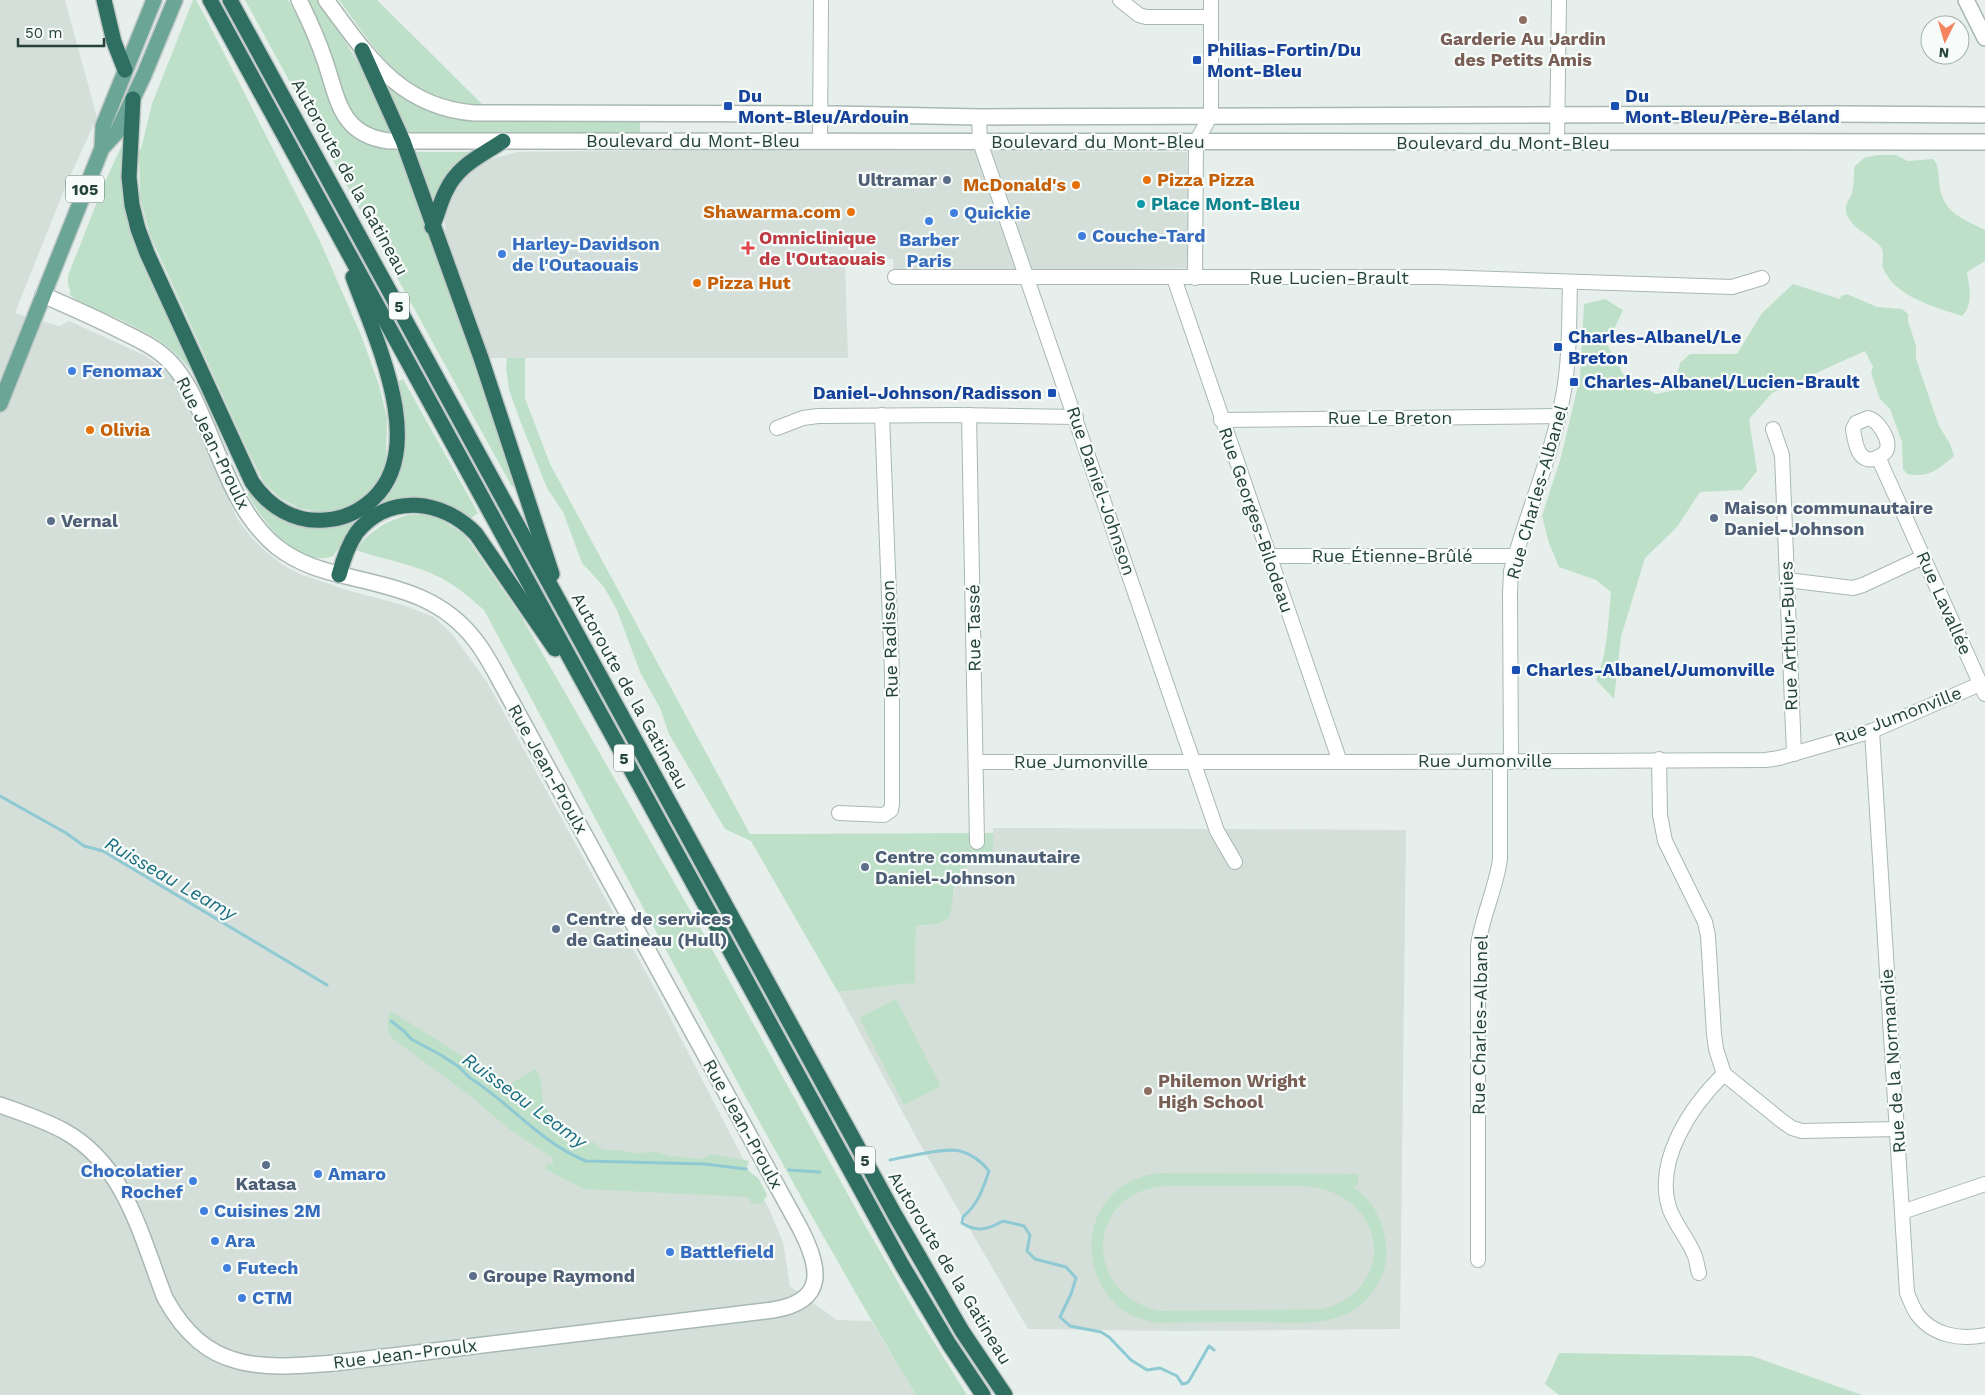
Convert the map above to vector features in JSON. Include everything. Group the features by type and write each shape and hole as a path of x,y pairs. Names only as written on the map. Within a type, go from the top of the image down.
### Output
{"highway":[{"path":"104,0 114,42 125,70"},
{"name":"Autoroute de la Gatineau","path":"230,0 366,245 913,1248 962,1331 1005,1395"},
{"name":"Autoroute de la Gatineau","path":"212,4 902,1265 953,1351 983,1395"},
{"path":"362,50 403,141 492,392 566,613"},
{"path":"133,99 129,186 134,213 147,253 252,482 264,498 280,510 295,516 318,521 352,514 376,497 391,472 397,444 395,409 388,376 338,236"},
{"path":"432,227 446,189 456,174 469,162 503,141"},
{"path":"339,574 354,537 364,526 382,514 405,506 421,505 438,508 453,515 465,523 481,540 601,715"}],"main road":[{"name":"105","path":"0,404 102,148 103,126 154,0"},
{"name":"105","path":"102,148 117,132 133,99 174,0"}],"street":[{"name":"Boulevard du Mont-Bleu","path":"299,0 320,46 336,99 345,116 353,126 370,136 390,141 1985,142"},
{"name":"Boulevard du Mont-Bleu","path":"326,0 362,50 404,89 428,103 457,112 492,114 820,114 979,117 1211,115 1985,115"},
{"path":"820,140 822,0"},
{"path":"1120,0 1139,15 1146,17 1210,17"},
{"path":"1195,278 1196,142 1211,115 1210,0"},
{"path":"1558,143 1559,0"},
{"path":"1966,0 1985,38"},
{"path":"1060,116 1060,142"},
{"name":"Rue Daniel-Johnson","path":"979,117 980,142 1076,416 1217,831 1235,862"},
{"name":"Rue Lucien-Brault","path":"895,277 1437,277 1732,287 1762,278"},
{"name":"Rue Georges-Bilodeau","path":"1174,278 1221,420 1340,762"},
{"name":"Rue Charles-Albanel","path":"1478,1260 1478,946 1500,859 1511,571 1559,416 1568,362 1570,282"},
{"name":"Rue Jean-Proulx","path":"0,1105 65,1132 92,1151 101,1160 129,1202 162,1291 173,1313 190,1335 201,1343 224,1357 247,1364 281,1367 334,1363 773,1310 793,1305 809,1293 814,1281 816,1270 813,1256 806,1241 485,653 459,621 433,602 412,593 314,568 290,556 276,545 257,528 234,490 191,391 170,362 140,341 42,295"},
{"path":"777,428 803,418 882,415 1076,416"},
{"name":"Rue Radisson","path":"840,813 884,815 891,810 892,804 892,673 882,415"},
{"name":"Rue Tassé","path":"970,415 977,842"},
{"name":"Rue Le Breton","path":"1221,420 1559,416"},
{"name":"Rue Arthur-Buies","path":"1772,430 1782,455 1794,754"},
{"name":"Rue Lavallée","path":"1878,458 1983,689"},
{"name":"Rue Étienne-Brûlé","path":"1269,556 1515,556"},
{"path":"1787,580 1853,588 1923,557"},
{"name":"Rue Jumonville","path":"977,762 1766,760 1794,754 1872,731 1983,689"},
{"name":"Rue de la Normandie","path":"1872,731 1907,1293 1917,1314 1926,1323 1947,1335 1972,1338 1985,1336"},
{"path":"1659,759 1660,815 1665,841 1702,916 1708,936 1714,1034 1716,1049 1724,1074 1792,1128 1802,1131 1897,1129"},
{"path":"1699,1273 1694,1254 1670,1209 1666,1182 1668,1166 1673,1150 1691,1112 1724,1074"},
{"path":"1902,1212 1985,1184"}],"shaded area":[{"path":"0,0 65,0 97,117 67,183 15,313 59,326 69,321 144,355 162,367 173,378 183,396 237,518 250,536 283,565 302,575 350,591 403,605 434,617 452,634 487,682 661,1000 769,1209 783,1242 790,1286 837,1320 871,1321 916,1395 0,1395"},
{"path":"696,150 1187,152 1190,268 1009,271 893,269 893,259 845,259 848,358 484,358 446,242 445,222 447,209 464,177 488,160 517,152"},
{"name":"Philemon Wright High School","path":"993,828 1406,830 1400,1329 1177,1331 1028,1329 916,1137 838,992 915,983 916,926 931,925 953,897 956,885 966,868 977,857 993,851"}],"green space":[{"path":"193,0 196,0 208,22 319,239 361,335 379,385 387,418 386,464 376,483 361,499 342,509 320,512 299,508 280,498 264,483 150,235 140,198 139,150 141,149 152,104"},
{"path":"245,0 288,0 310,44 332,108 339,122 348,133 360,142 376,147 397,149 435,255 437,255 517,485 512,487"},
{"path":"306,0 317,0 337,28 372,86 393,135 379,134 353,119"},
{"path":"339,0 377,0 483,105 456,102 434,96 414,86 382,57"},
{"path":"391,86 404,98 425,109 458,120 640,121 640,135 406,135 386,89"},
{"path":"122,145 124,145 123,168 194,370 191,371 168,347 155,338 140,329 79,302 69,294 71,292 68,276 104,184"},
{"path":"412,152 471,152 472,154 436,204 430,205"},
{"path":"1877,155 1896,155 1908,161 1933,159 1937,166 1941,192 1948,207 1960,217 1985,230 1985,261 1967,272 1969,301 1966,311 1962,316 1928,305 1906,294 1889,278 1883,268 1882,248 1856,227 1848,217 1846,208 1853,190 1854,167 1864,158"},
{"path":"1793,284 1840,299 1841,296 1847,294 1877,307 1902,309 1908,314 1908,321 1916,346 1916,359 1939,426 1950,444 1954,456 1933,472 1922,475 1907,474 1903,469 1902,442 1890,409 1880,399 1871,373 1873,367 1865,351 1772,393 1749,419 1757,471 1742,490 1700,492 1677,527 1645,558 1621,637 1614,699 1596,680 1605,648 1611,592 1596,580 1559,567 1549,543 1542,516 1561,457 1580,377 1584,304 1605,299 1623,310 1607,344 1624,376 1656,394 1674,390 1680,363 1690,354 1737,354 1762,313"},
{"path":"507,358 525,358 525,398 550,464 750,834 993,833 993,851 980,856 965,868 961,874 955,886 949,918 938,924 916,926 915,983 838,992 751,841 725,829 669,734 660,708 640,672 617,610 604,587 582,563 563,512 547,488 509,390 506,368"},
{"path":"403,379 478,513 470,519 459,511 437,501 413,500 343,542 333,556 320,558 306,556 294,549 271,527 246,492 251,491 274,514 296,525 315,528 334,526 352,521 368,512 382,500 393,484 400,466 402,436 396,383"},
{"path":"408,515 426,515 440,519 464,534 521,616 698,924 866,1227 917,1315 967,1395 916,1395 807,1208 744,1094 484,610 463,592 431,573 356,550 372,532 392,520"},
{"path":"896,999 941,1086 904,1105 859,1018"},
{"path":"391,1011 508,1085 536,1069 541,1081 543,1104 556,1121 574,1138 595,1143 603,1150 635,1153 657,1152 670,1156 702,1159 711,1154 749,1161 746,1169 759,1179 767,1195 762,1203 752,1204 748,1197 584,1189 545,1169 546,1165 553,1164 553,1158 509,1129 469,1095 393,1039 388,1025"},
{"path":"1154,1174 1358,1174 1358,1185 1353,1186 1365,1197 1377,1213 1384,1231 1386,1258 1380,1280 1372,1293 1356,1309 1338,1317 1315,1322 1156,1323 1130,1315 1113,1301 1102,1286 1095,1270 1092,1234 1097,1217 1106,1201 1129,1182","holes":["1166,1186 1303,1186 1331,1192 1352,1204 1366,1221 1373,1241 1373,1262 1364,1281 1348,1298 1323,1309 1161,1311 1135,1301 1117,1285 1106,1266 1103,1244 1108,1224 1120,1205 1139,1192"]},
{"path":"1559,1353 1752,1356 1862,1395 1559,1395 1545,1384"}],"waterway":[{"name":"Ruisseau Leamy","path":"0,796 66,833 84,846 103,851 327,985"},
{"name":"Ruisseau Leamy","path":"391,1021 411,1039 459,1067 470,1078 541,1134 570,1154 586,1161 705,1164 746,1169"},
{"name":"Ruisseau Leamy","path":"890,1160 953,1150 968,1154 983,1164 989,1171 987,1178 973,1207 963,1217 962,1223 978,1229 988,1228 1003,1221 1024,1226 1030,1235 1027,1251 1035,1259 1066,1267 1076,1278 1060,1317 1070,1326 1101,1332 1109,1337 1131,1360 1147,1370 1160,1368 1177,1376 1182,1384 1189,1381 1209,1346 1214,1350"},
{"name":"Ruisseau Leamy","path":"789,1170 820,1172"}],"place":[{"name":"Garderie Au Jardin des Petits Amis","path":"1523,20"},
{"name":"Philias-Fortin/Du Mont-Bleu","path":"1197,60"},
{"name":"Du Mont-Bleu/Ardouin","path":"728,106"},
{"name":"Du Mont-Bleu/Père-Béland","path":"1615,106"},
{"name":"Ultramar","path":"947,180"},
{"name":"Pizza Pizza","path":"1147,180"},
{"name":"McDonald's","path":"1076,185"},
{"name":"Place Mont-Bleu","path":"1141,204"},
{"name":"Shawarma.com","path":"851,212"},
{"name":"Quickie","path":"954,213"},
{"name":"Barber Paris","path":"929,221"},
{"name":"Couche-Tard","path":"1082,236"},
{"name":"Omniclinique de l'Outaouais","path":"748,248"},
{"name":"Harley-Davidson de l'Outaouais","path":"502,254"},
{"name":"Pizza Hut","path":"697,283"},
{"name":"Charles-Albanel/Le Breton","path":"1558,347"},
{"name":"Fenomax","path":"72,371"},
{"name":"Charles-Albanel/Lucien-Brault","path":"1574,382"},
{"name":"Daniel-Johnson/Radisson","path":"1052,393"},
{"name":"Olivia","path":"90,430"},
{"name":"Maison communautaire Daniel-Johnson","path":"1714,518"},
{"name":"Vernal","path":"51,521"},
{"name":"Charles-Albanel/Jumonville","path":"1516,670"},
{"name":"Centre communautaire Daniel-Johnson","path":"865,867"},
{"name":"Centre de services de Gatineau (Hull)","path":"556,929"},
{"name":"Philemon Wright High School","path":"1148,1091"},
{"name":"Katasa","path":"266,1165"},
{"name":"Amaro","path":"318,1174"},
{"name":"Chocolatier Rochef","path":"193,1181"},
{"name":"Cuisines 2M","path":"204,1211"},
{"name":"Ara","path":"215,1241"},
{"name":"Battlefield","path":"670,1252"},
{"name":"Futech","path":"227,1268"},
{"name":"Groupe Raymond","path":"473,1276"},
{"name":"CTM","path":"242,1298"}]}
